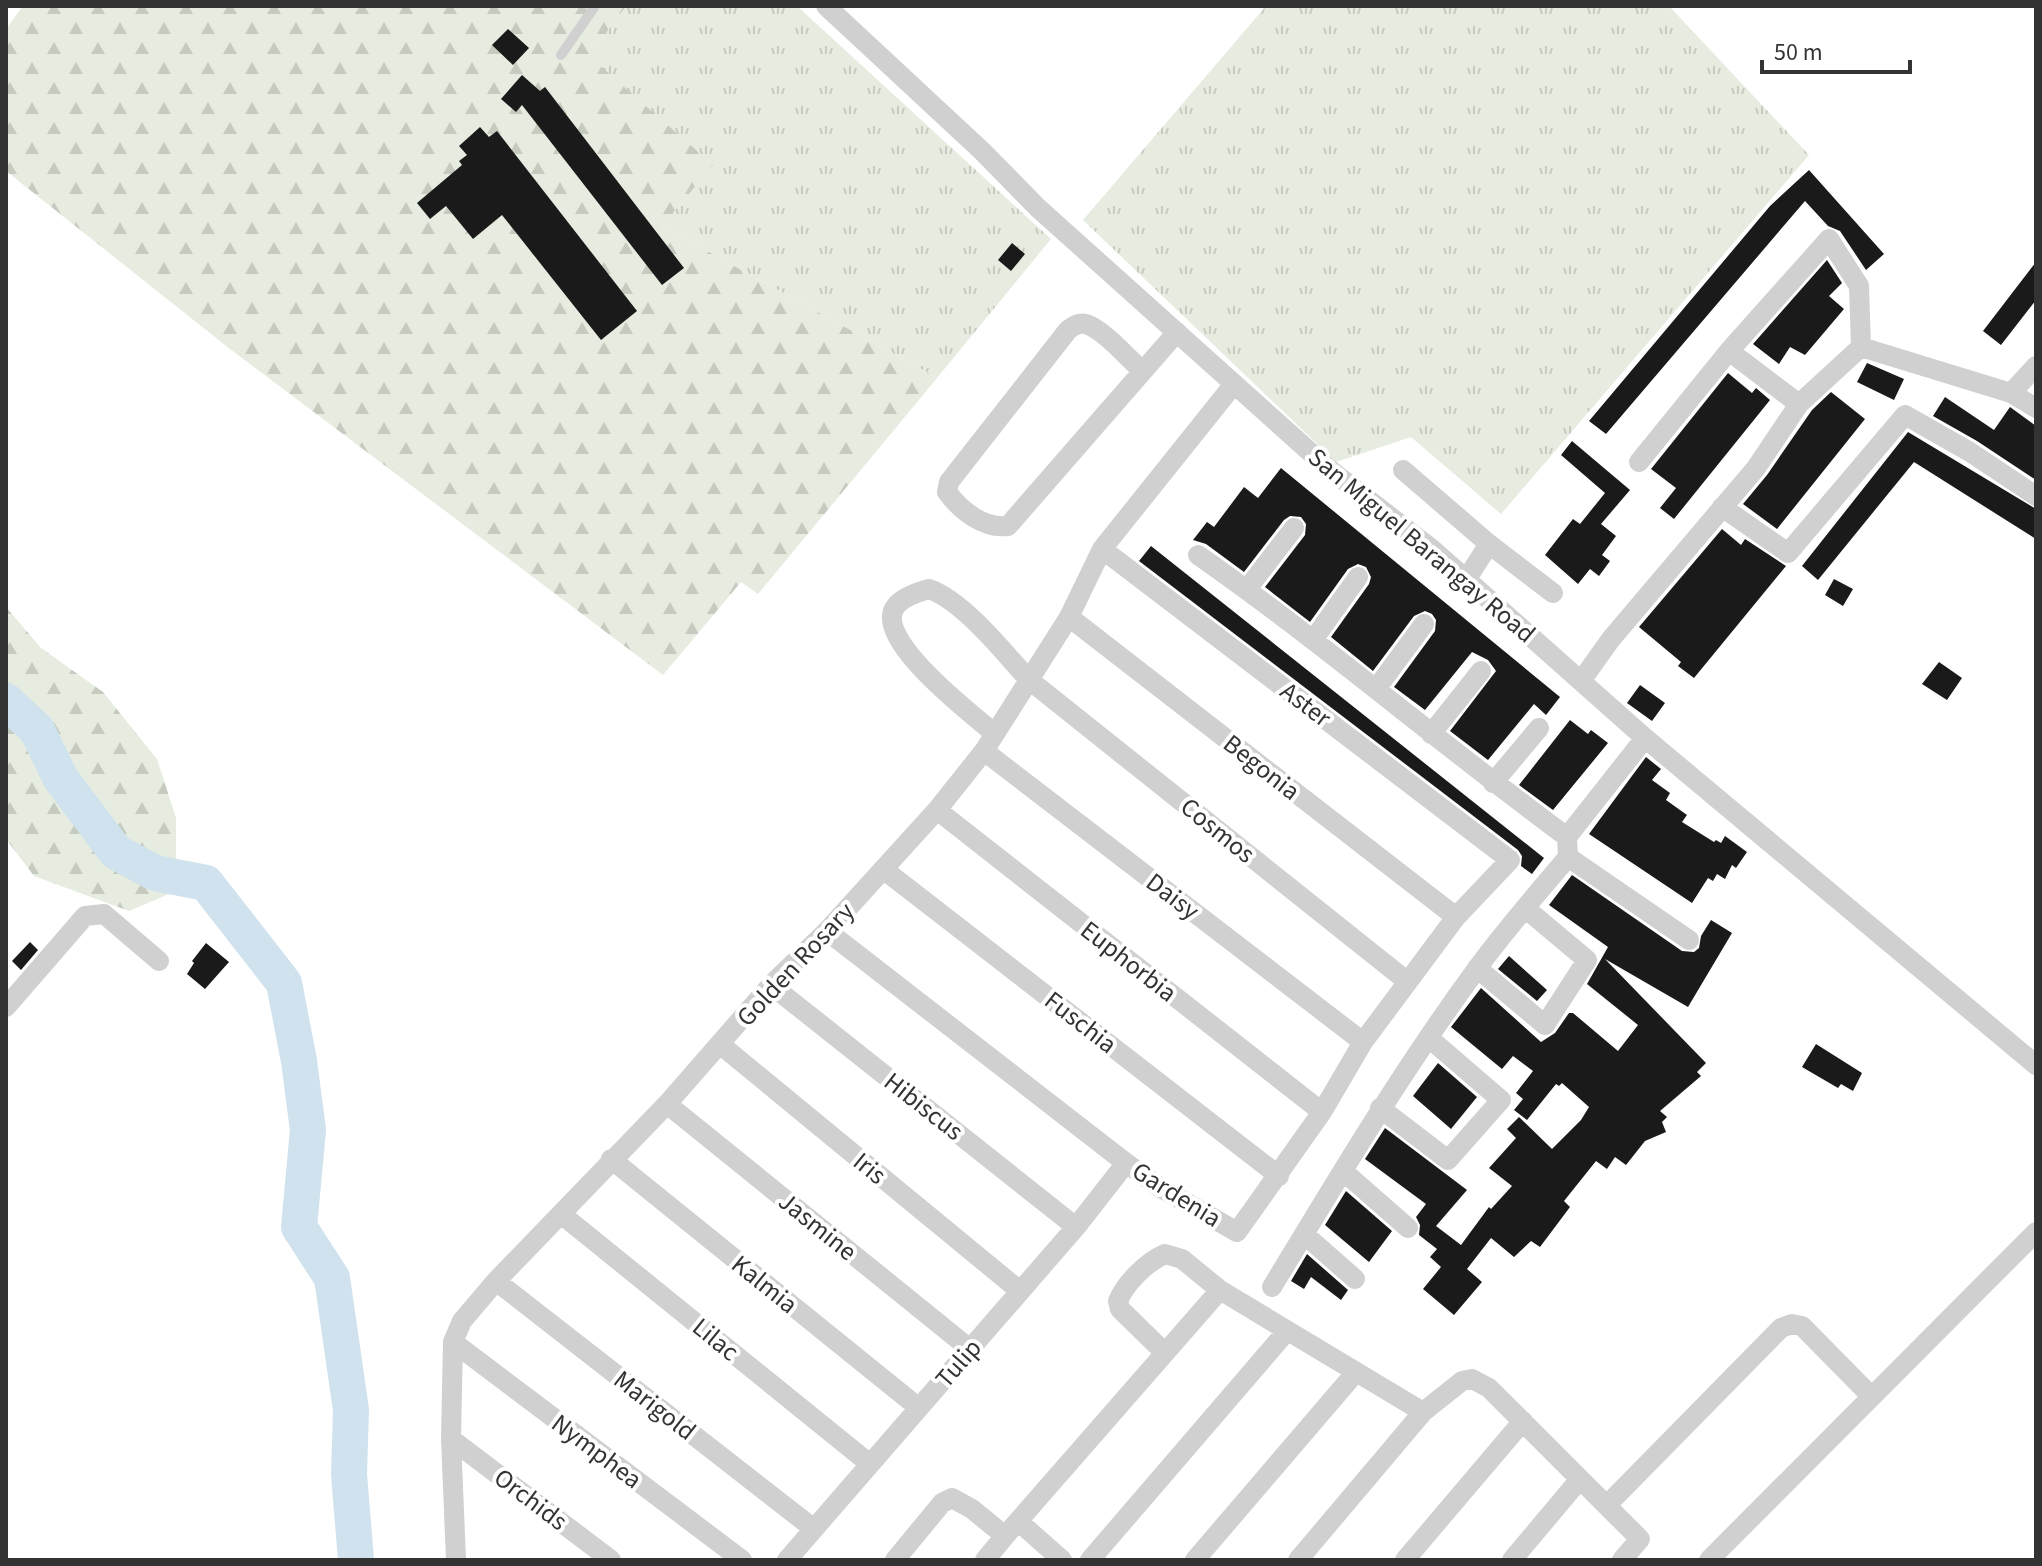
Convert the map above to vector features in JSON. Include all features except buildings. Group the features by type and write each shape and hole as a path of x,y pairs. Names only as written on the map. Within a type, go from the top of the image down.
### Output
{"street":[{"name":"San Miguel Barangay Road","path":"826,6 982,151 1038,208 1329,469 1433,550 1645,738 2036,1065"},
{"path":"1581,681 1611,639 1756,468 1799,404 1861,347 1859,286 1829,239 1729,351 1639,462"},
{"path":"1142,371 1100,332 1086,324 1068,330 965,460 949,482 947,492 954,502 978,520 996,527 1008,526 1177,332"},
{"path":"1861,347 2011,393 2036,408"},
{"path":"1729,351 1799,404"},
{"path":"2011,393 2036,366"},
{"name":"Golden Rosary","path":"461,1556 451,1439 453,1342 462,1321 611,1159 667,1104 771,985 827,931 937,810 984,751 1069,617 1102,549 1234,384"},
{"path":"1722,507 1788,553 1905,415 1970,452 2036,496"},
{"path":"1403,470 1489,544 1553,593"},
{"path":"1247,589 1294,528"},
{"path":"1466,580 1489,544"},
{"name":"Aster","path":"1102,549 1510,860"},
{"path":"1198,555 1376,689 1568,847 1689,940"},
{"path":"1313,640 1358,577"},
{"name":"Cosmos","path":"994,733 921,671 896,633 892,622 895,606 920,591 929,589 939,592 981,628 1028,679 1408,982"},
{"name":"Begonia","path":"1069,617 1456,917"},
{"path":"1376,689 1424,624"},
{"path":"1431,734 1481,671"},
{"path":"1493,783 1539,728"},
{"path":"1272,1287 1380,1108 1477,968 1525,908 1645,738"},
{"name":"Daisy","path":"984,751 1363,1042"},
{"name":"Euphorbia","path":"937,810 1322,1112"},
{"name":"Gardenia","path":"827,931 1126,1163 1161,1188 1237,1232 1322,1112 1363,1042 1456,917 1510,860"},
{"name":"Fuschia","path":"883,869 1279,1176"},
{"path":"1477,968 1545,1025 1587,960 1525,908"},
{"path":"6,1007 85,916 104,914 159,961"},
{"name":"Hibiscus","path":"771,985 1076,1227"},
{"path":"1380,1108 1448,1160 1501,1100 1429,1038"},
{"name":"Iris","path":"721,1045 1020,1291"},
{"name":"Jasmine","path":"667,1104 970,1349"},
{"name":"Kalmia","path":"611,1159 919,1408"},
{"name":"Tulip","path":"787,1560 1076,1227 1126,1163"},
{"path":"1343,1171 1408,1228"},
{"name":"Lilac","path":"561,1214 870,1464"},
{"path":"1709,1560 2036,1232"},
{"path":"1304,1234 1355,1279"},
{"path":"1165,1353 1120,1309 1118,1301 1153,1259 1165,1254 1182,1259 1220,1290 1423,1412"},
{"name":"Marigold","path":"496,1281 814,1529"},
{"path":"985,1560 1220,1290"},
{"path":"1607,1505 1781,1328 1792,1324 1802,1326 1871,1396"},
{"path":"1090,1560 1287,1331"},
{"name":"Nymphea","path":"453,1342 742,1560"},
{"path":"1195,1560 1356,1372"},
{"path":"1298,1560 1423,1412 1462,1381 1472,1379 1489,1388 1640,1539 1622,1560"},
{"path":"1405,1560 1523,1421"},
{"name":"Orchids","path":"451,1439 611,1560"},
{"path":"1512,1560 1580,1479"},
{"path":"895,1560 942,1503 952,1498 1012,1528 1062,1560"}],"lane":[{"path":"561,55 595,6"}],"green space":[{"path":"23,6 626,6 589,56 713,165 662,226 937,378 758,594 741,582 663,675 230,349 6,171 6,29"},
{"path":"626,6 797,6 1051,239 937,378 662,226 589,56"},
{"path":"1266,6 1669,6 1809,155 1501,514 1411,437 1336,462 1083,220"},
{"path":"6,607 41,648 103,692 157,759 176,818 176,891 129,911 34,876 6,839"}],"waterway":[{"path":"6,701 37,730 61,779 116,852 155,873 206,883 284,983 308,1130 299,1227 332,1278 351,1410 349,1474 356,1560"}]}
